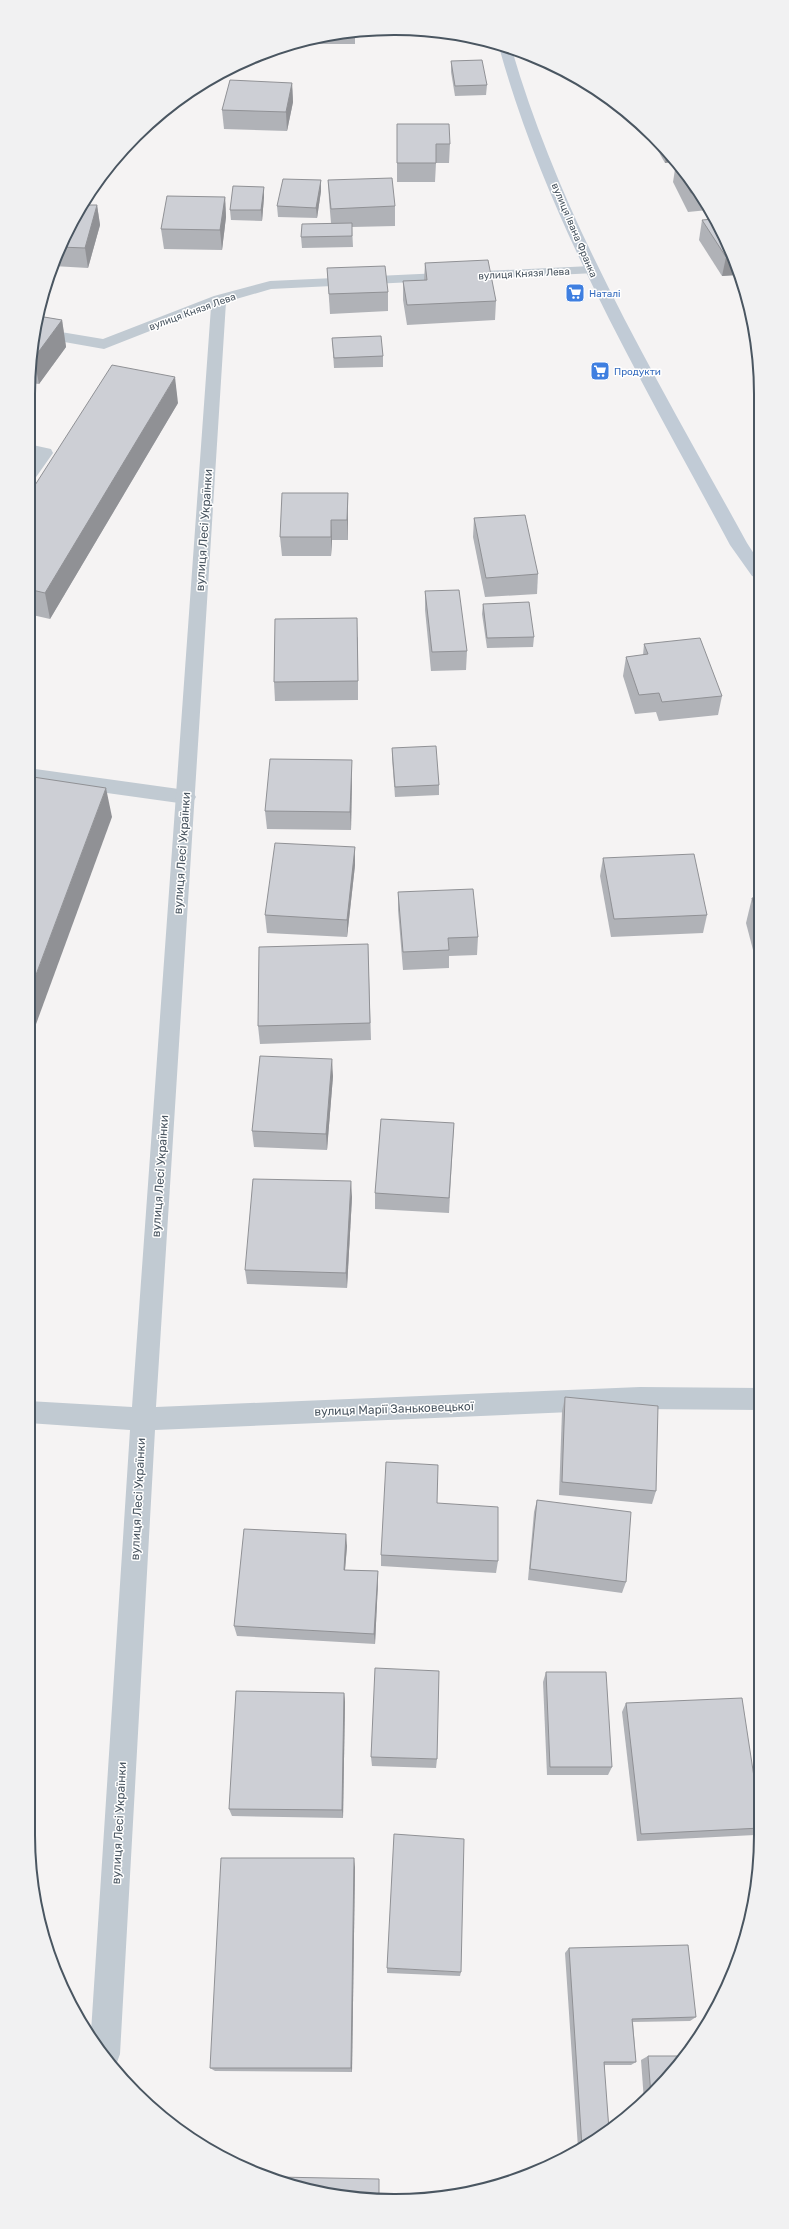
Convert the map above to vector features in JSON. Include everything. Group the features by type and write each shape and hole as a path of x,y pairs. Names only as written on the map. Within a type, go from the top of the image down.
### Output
{"main road":[{"name":"вулиця Івана Франка","path":"507,53 521,103 591,270 739,545 754,566"}],"street":[{"name":"вулиця Князя Лева","path":"41,333 104,344 219,299 270,285 591,270"},
{"name":"вулиця Лесі Українки","path":"105,2048 143,1419 219,299"},
{"path":"35,451 45,453 35,467"},
{"path":"35,776 186,797"},
{"name":"вулиця Марії Заньковецької","path":"35,1412 143,1419 640,1398 754,1399"}],"building":[{"path":"482,60 487,85 455,86 451,61"},
{"path":"230,80 292,83 286,112 222,110"},
{"path":"397,124 449,124 450,144 436,144 436,163 397,163"},
{"path":"392,178 395,206 331,209 328,180"},
{"path":"283,179 321,180 316,208 277,206"},
{"path":"233,186 264,187 261,210 230,210"},
{"path":"167,196 225,197 220,230 161,229"},
{"path":"90,205 97,205 85,248 66,247"},
{"path":"708,219 727,257 726,257 702,220"},
{"path":"352,223 352,236 301,237 302,224"},
{"path":"488,260 496,301 407,305 403,281 427,280 425,263"},
{"path":"385,266 388,292 329,294 327,268"},
{"path":"44,317 62,320 38,353"},
{"path":"381,336 383,356 334,358 332,338"},
{"path":"112,365 175,377 45,593 35,591 35,485"},
{"path":"282,493 348,493 347,520 331,520 331,537 280,537"},
{"path":"525,515 538,574 486,578 474,518"},
{"path":"459,590 467,651 432,652 425,591"},
{"path":"529,602 534,637 487,638 483,604"},
{"path":"357,618 358,681 274,682 275,619"},
{"path":"700,638 722,696 662,702 659,693 639,695 626,657 648,654 644,644"},
{"path":"436,746 439,785 395,787 392,748"},
{"path":"270,759 352,760 350,812 265,811"},
{"path":"35,777 106,788 35,977"},
{"path":"275,843 355,847 347,920 265,915"},
{"path":"694,854 707,915 614,919 603,858"},
{"path":"473,889 478,937 448,938 449,950 403,952 398,892"},
{"path":"368,944 370,1023 258,1026 259,947"},
{"path":"260,1056 332,1059 326,1134 252,1131"},
{"path":"381,1119 454,1123 449,1198 375,1193"},
{"path":"253,1179 351,1181 346,1273 245,1270"},
{"path":"565,1397 658,1406 656,1491 562,1482"},
{"path":"386,1462 438,1465 437,1503 498,1507 498,1561 381,1555"},
{"path":"537,1500 631,1512 626,1582 530,1569"},
{"path":"244,1529 346,1534 344,1570 378,1571 374,1634 234,1626"},
{"path":"375,1668 439,1671 437,1759 371,1757"},
{"path":"546,1672 606,1672 612,1767 550,1767"},
{"path":"236,1691 344,1693 342,1810 229,1809"},
{"path":"742,1698 754,1777 754,1828 641,1834 626,1703"},
{"path":"394,1834 464,1839 461,1972 387,1968"},
{"path":"221,1858 354,1858 351,2068 210,2068"},
{"path":"688,1945 696,2017 632,2019 636,2062 604,2062 608,2123 582,2141 569,1948"},
{"path":"648,2056 678,2056 665,2072 650,2088"},
{"path":"286,2177 379,2179 379,2193 348,2191 324,2187"}],"place":[{"name":"Наталi","path":"575,293"},
{"name":"Продукти","path":"600,371"}]}
